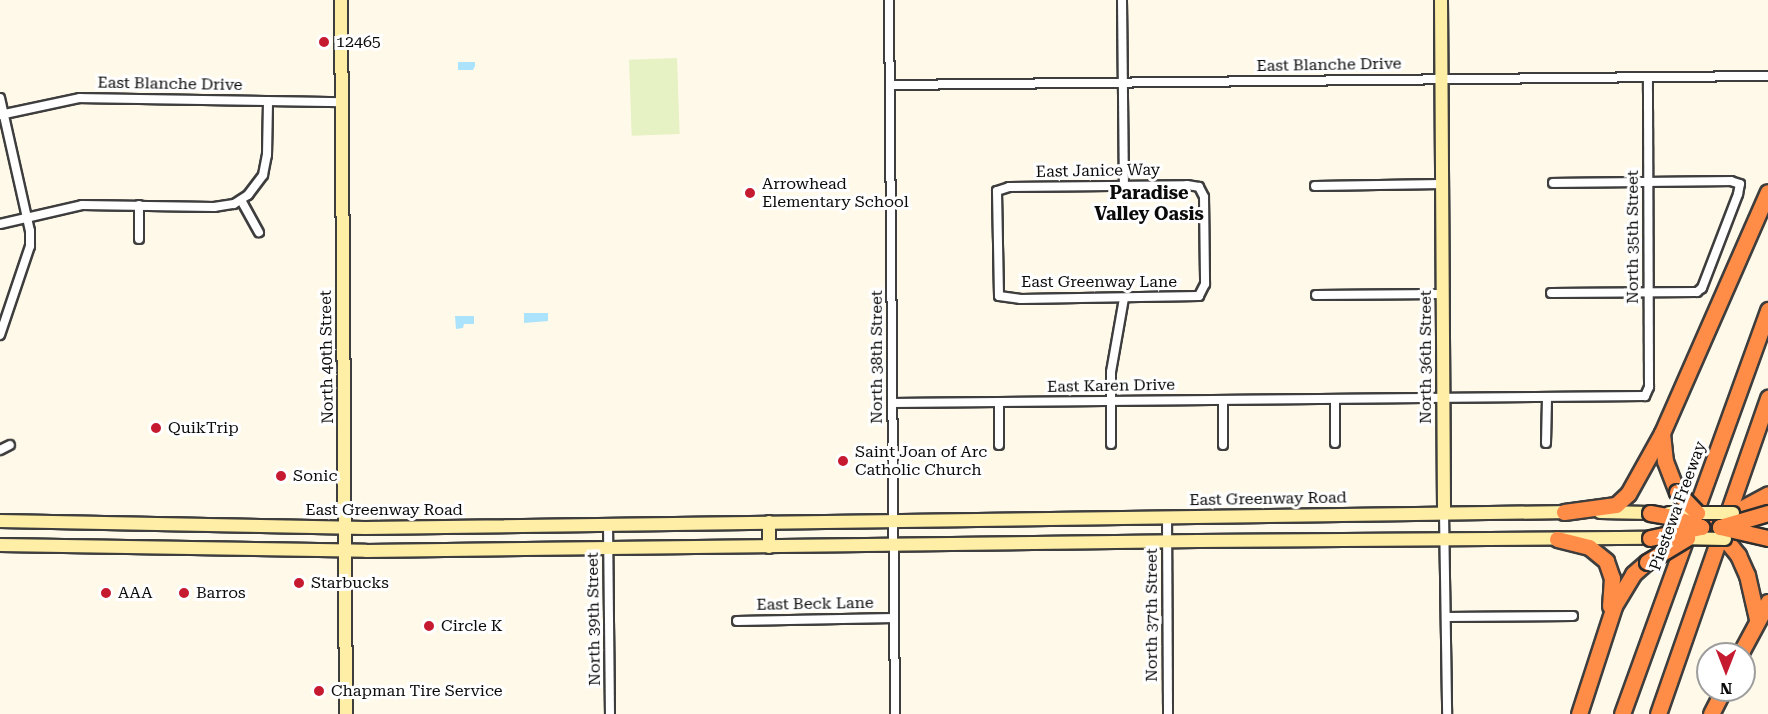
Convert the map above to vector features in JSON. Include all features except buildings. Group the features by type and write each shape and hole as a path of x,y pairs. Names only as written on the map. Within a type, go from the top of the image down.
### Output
{"highway":[{"path":"1564,512 1616,505 1628,494 1662,433 1768,192"},
{"name":"Piestewa Freeway","path":"1622,714 1768,310"},
{"path":"1658,714 1768,398"},
{"path":"1662,433 1665,461 1677,492 1738,555 1753,590 1757,619"},
{"path":"1579,714 1608,619 1623,589 1647,562 1766,495"},
{"path":"1650,513 1768,539"},
{"path":"1650,538 1768,513"},
{"path":"1557,539 1589,547 1606,561 1612,578 1608,619"},
{"path":"1746,642 1768,602"}],"main road":[{"name":"North 40th Street","path":"341,0 346,714"},
{"name":"North 36th Street","path":"1441,0 1444,513"},
{"name":"East Greenway Road","path":"0,521 345,528 1444,513 1650,513"},
{"path":"1733,513 1768,513"},
{"path":"769,522 769,546"},
{"path":"0,545 345,551 1444,538 1687,538"}],"street":[{"name":"North 38th Street","path":"889,0 895,714"},
{"path":"1122,0 1124,187"},
{"name":"East Blanche Drive","path":"890,84 1768,76"},
{"name":"North 35th Street","path":"1645,396 1649,387 1648,77"},
{"path":"0,98 27,218 30,246 0,335"},
{"name":"East Blanche Drive","path":"2,114 80,98 341,102"},
{"path":"0,224 82,205 220,207 241,200 257,185 266,163 268,101"},
{"path":"1551,293 1697,292 1702,288 1740,184 1731,181 1553,183"},
{"path":"1315,186 1442,184"},
{"name":"East Janice Way","path":"999,296 997,191 1009,187 1187,185 1199,187 1204,197 1205,284 1199,296"},
{"path":"241,200 259,232"},
{"path":"139,239 140,205"},
{"path":"1316,295 1442,294"},
{"name":"East Greenway Lane","path":"999,296 1021,299 1199,296"},
{"path":"1111,444 1111,372 1124,298"},
{"name":"East Karen Drive","path":"892,402 1645,396"},
{"path":"1546,443 1547,398"},
{"path":"1335,399 1335,443"},
{"path":"1223,400 1223,444"},
{"path":"999,402 999,445"},
{"path":"0,450 10,445"},
{"name":"North 36th Street","path":"1444,513 1447,714"},
{"name":"North 37th Street","path":"1167,517 1168,714"},
{"name":"North 39th Street","path":"608,524 610,714"},
{"path":"1446,617 1573,616"},
{"name":"East Beck Lane","path":"737,621 894,618"}],"green space":[{"path":"677,58 680,134 632,136 629,60"}],"water":[{"path":"458,62 475,62 475,66 473,70 458,70"},
{"path":"524,313 548,313 548,321 524,323"},
{"path":"455,316 474,316 474,324 464,324 463,328 456,329"}],"place":[{"name":"12465","path":"324,42"},
{"name":"Arrowhead Elementary School","path":"750,193"},
{"name":"QuikTrip","path":"156,428"},
{"name":"Saint Joan of Arc Catholic Church","path":"843,461"},
{"name":"Sonic","path":"281,476"},
{"name":"Starbucks","path":"299,583"},
{"name":"AAA","path":"106,593"},
{"name":"Barros","path":"184,593"},
{"name":"Circle K","path":"429,626"},
{"name":"Chapman Tire Service","path":"319,691"}],"district":[{"name":"Paradise Valley Oasis","path":"1149,204"}]}
